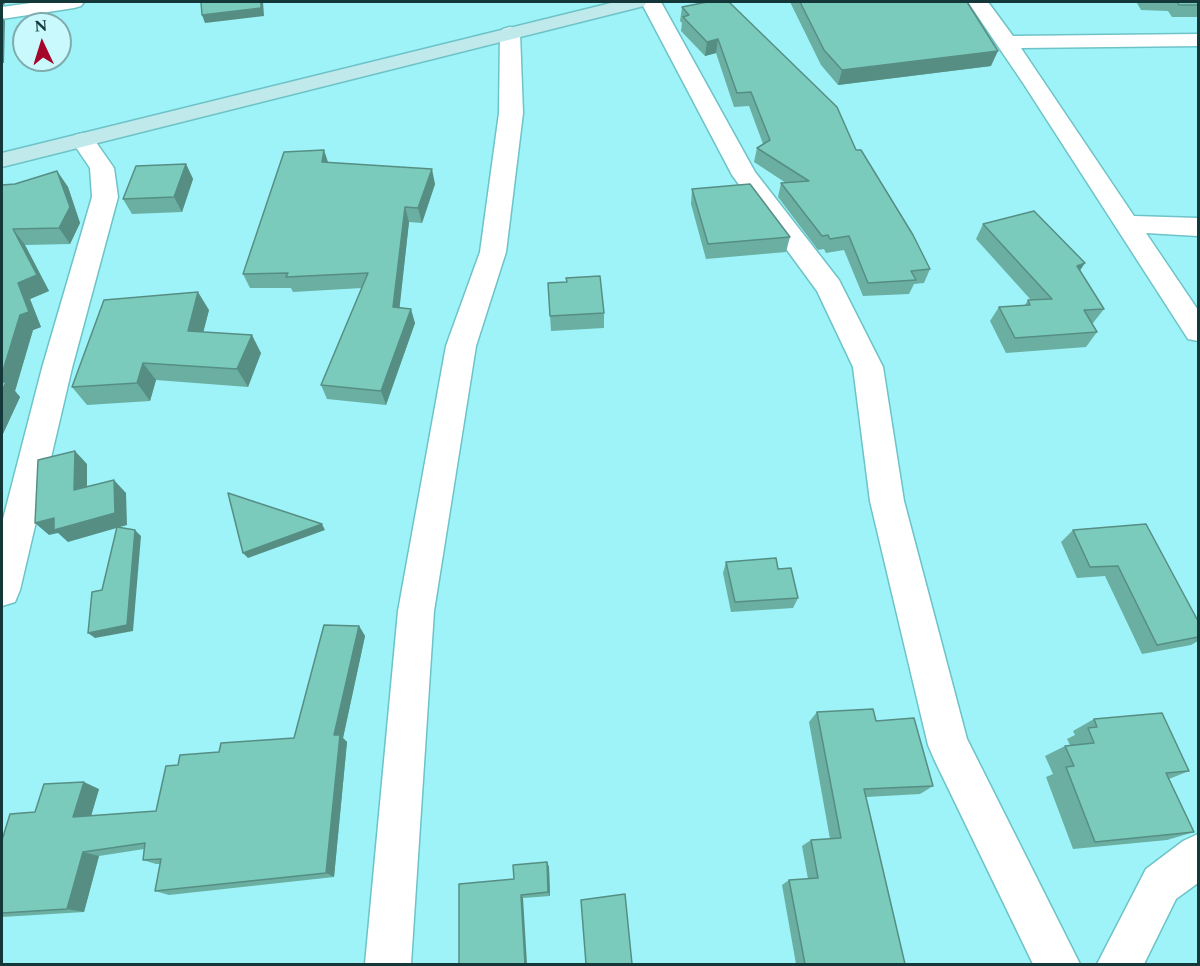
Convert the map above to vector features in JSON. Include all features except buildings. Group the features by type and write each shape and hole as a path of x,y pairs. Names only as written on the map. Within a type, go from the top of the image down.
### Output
{"street":[{"path":"2,13 74,2"},
{"path":"2,160 637,2"},
{"path":"651,2 744,175 829,287 868,367 887,501 948,745 1058,964"},
{"path":"978,2 1008,42 1198,331"},
{"path":"388,964 416,611 461,346 493,252 511,113 510,33"},
{"path":"1008,42 1198,40"},
{"path":"2,590 57,368 105,197 102,168 83,140"},
{"path":"1126,224 1198,227"},
{"path":"1119,964 1161,884 1198,856"}]}
